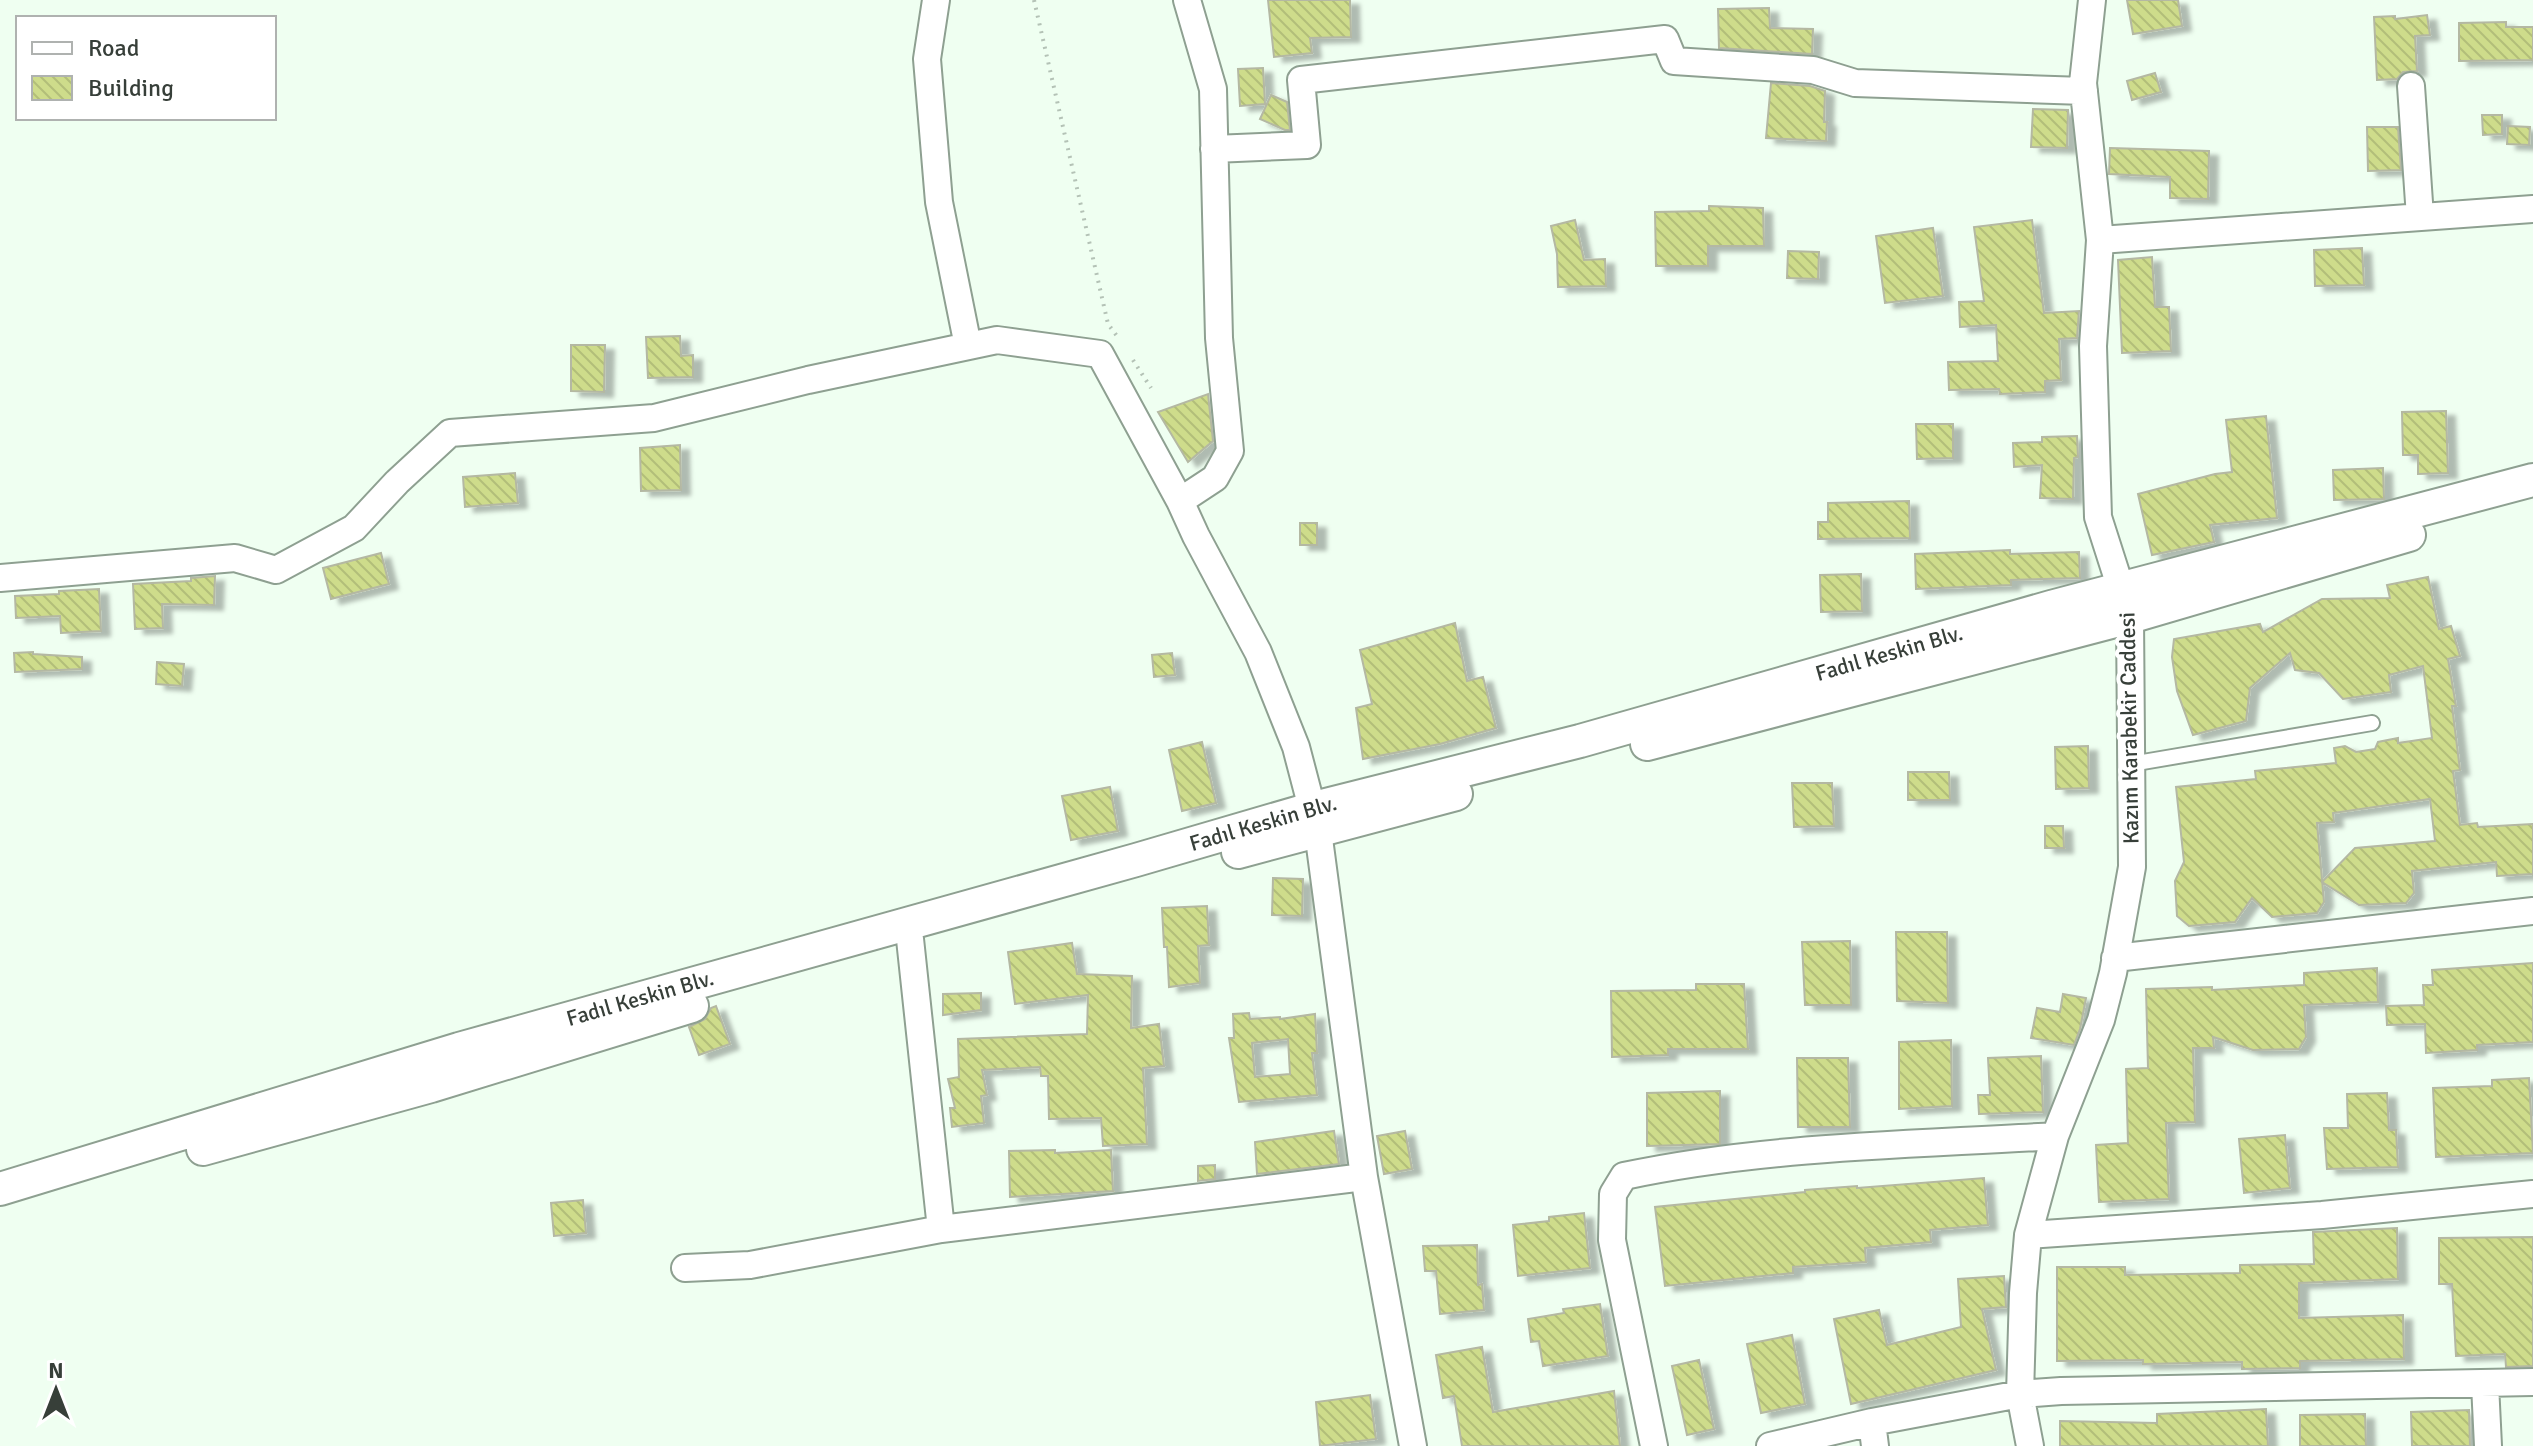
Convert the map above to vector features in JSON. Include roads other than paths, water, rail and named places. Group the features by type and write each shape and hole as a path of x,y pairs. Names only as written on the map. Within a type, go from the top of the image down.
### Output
{"street":[{"path":"936,0 927,59 939,202 968,346"},
{"path":"1180,501 1215,478 1230,451 1219,338 1213,89 1187,0"},
{"name":"Kazım Karabekir Caddesi","path":"2030,1446 2020,1394 2028,1235 2055,1136 2101,1020 2132,867 2126,603 2098,517 2093,346 2100,240 2084,91 2092,0"},
{"path":"1214,149 1307,145 1301,80 1665,39 1674,61 1813,70 1855,83 2084,91"},
{"path":"2411,86 2420,217"},
{"path":"2100,240 2533,209"},
{"path":"0,578 235,558 276,570 354,528 397,482 450,433 654,418 808,380 997,340 1100,354 1258,652 1296,747 1316,819 1364,1177 1413,1446"},
{"name":"Fadıl Keskin Blv.","path":"2126,603 2533,480"},
{"name":"Fadıl Keskin Blv.","path":"0,1206 431,1086 1316,819 2126,603 2533,499"},
{"name":"Fadıl Keskin Blv.","path":"0,1189 459,1049 1121,864 1316,819"},
{"path":"2115,958 2533,912"},
{"path":"910,939 941,1229"},
{"path":"1654,1446 1612,1240 1613,1194 1624,1176 1773,1152 2055,1136"},
{"path":"685,1268 750,1265 941,1229 1364,1177"},
{"path":"2028,1235 2322,1215 2533,1194"},
{"path":"1770,1446 1873,1434 2020,1394 2533,1382"},
{"path":"2485,1384 2488,1446"}],"lane":[{"path":"2131,764 2372,723"}]}
